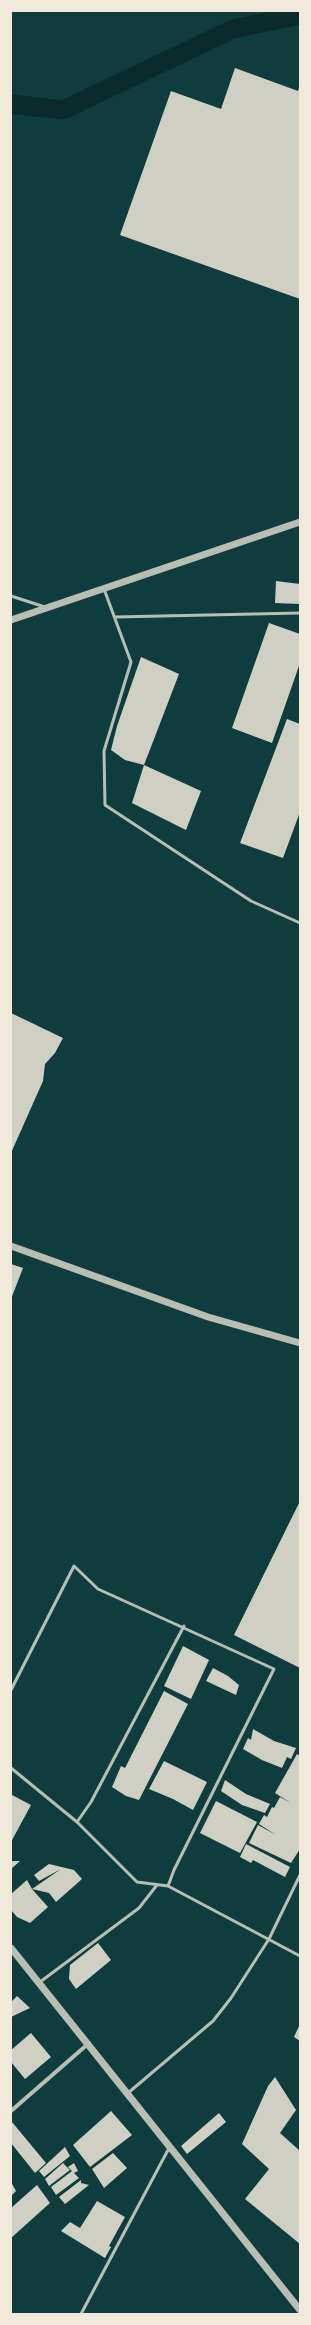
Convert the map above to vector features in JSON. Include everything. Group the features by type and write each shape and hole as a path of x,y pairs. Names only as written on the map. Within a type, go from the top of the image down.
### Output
{"street":[{"path":"11,620 300,522"},
{"path":"11,1246 208,1317 300,1344"},
{"path":"11,1948 40,1982 300,2310"},
{"path":"11,2111 88,2043"}],"lane":[{"path":"104,589 131,662 104,750 106,805 251,901 300,923"},
{"path":"11,596 48,608"},
{"path":"115,617 300,613"},
{"path":"11,1690 74,1566 98,1589 184,1626 274,1669 177,1863 168,1886"},
{"path":"77,1822 91,1802 184,1626"},
{"path":"11,1768 77,1822 137,1882 168,1886 300,1956"},
{"path":"128,2093 213,2021 231,1998 268,1939 300,1875"},
{"path":"40,1982 139,1908 157,1885"},
{"path":"81,2314 170,2146"}],"building":[{"path":"235,68 298,91 300,84 300,299 120,235 171,91 221,109"},
{"path":"276,581 300,584 300,604 275,603"},
{"path":"269,623 300,634 300,663 272,743 232,728"},
{"path":"141,657 179,674 144,765 125,760 111,750 117,726"},
{"path":"287,719 300,724 300,812 283,858 240,843"},
{"path":"144,765 201,791 186,830 132,803"},
{"path":"11,1013 63,1038 55,1053 45,1064 43,1081 11,1153"},
{"path":"11,1264 23,1268 11,1299"},
{"path":"300,1501 300,1668 234,1635"},
{"path":"183,1646 209,1660 191,1699 164,1686"},
{"path":"213,1668 228,1676 239,1685 236,1695 206,1681"},
{"path":"164,1691 188,1704 139,1800 126,1796 112,1787 121,1766 125,1768"},
{"path":"253,1729 274,1741 296,1748 291,1759 287,1757 282,1768 262,1760 243,1749 248,1738 251,1740"},
{"path":"297,1754 300,1756 300,1849 291,1863 249,1843 258,1825 276,1835 259,1824 264,1815 267,1817 272,1807 274,1808 280,1797 291,1803 275,1793"},
{"path":"164,1761 207,1782 193,1810 173,1799 149,1789"},
{"path":"225,1780 246,1794 270,1804 265,1813 242,1805 221,1791"},
{"path":"12,1795 31,1805 11,1842 11,1797"},
{"path":"216,1801 257,1822 240,1853 200,1833"},
{"path":"246,1844 290,1867 285,1877 253,1860 251,1863 240,1857"},
{"path":"11,1861 20,1861 11,1869"},
{"path":"49,1864 74,1870 82,1879 56,1902 49,1893 32,1889 61,1869 39,1881 34,1875"},
{"path":"27,1880 32,1889 48,1907 30,1923 17,1917 11,1910 11,1894"},
{"path":"98,1943 111,1960 76,1989 69,1979 70,1965"},
{"path":"17,1996 30,2008 11,2017 11,2002"},
{"path":"300,2024 300,2041 294,2037"},
{"path":"31,2033 51,2057 25,2079 11,2062 11,2050"},
{"path":"275,2077 296,2110 280,2133 300,2151 300,2244 245,2199 269,2169 242,2144 268,2086"},
{"path":"111,2111 132,2135 90,2167 73,2145"},
{"path":"219,2113 226,2122 187,2154 181,2146"},
{"path":"12,2122 46,2163 35,2173 11,2143"},
{"path":"65,2147 70,2156 44,2177 39,2171"},
{"path":"113,2153 127,2168 104,2188 92,2169"},
{"path":"63,2163 70,2170 49,2186 45,2179"},
{"path":"74,2163 78,2171 74,2173 79,2178 56,2195 51,2187 72,2171 68,2167"},
{"path":"81,2180 81,2183 89,2185 65,2204 59,2197"},
{"path":"11,2182 16,2191 11,2196"},
{"path":"37,2185 50,2203 11,2238 11,2208"},
{"path":"97,2201 125,2217 109,2246 111,2247 105,2258 61,2231 70,2222 80,2228"}],"waterway":[{"path":"11,104 63,110 233,29 300,15"}]}
